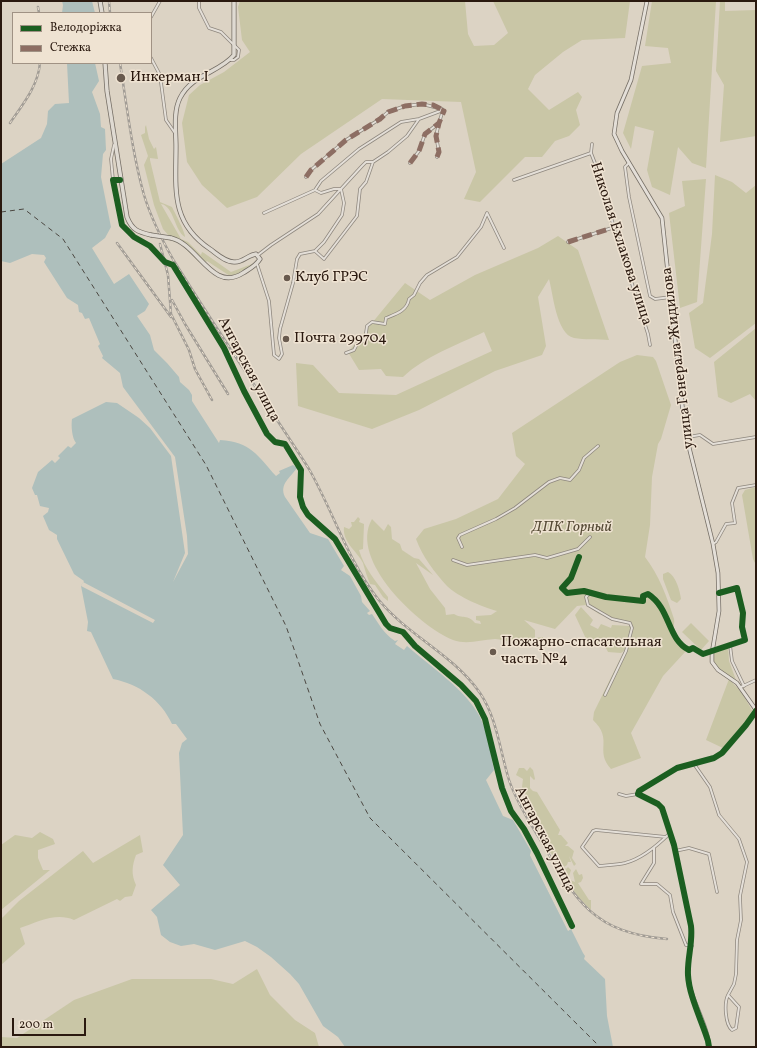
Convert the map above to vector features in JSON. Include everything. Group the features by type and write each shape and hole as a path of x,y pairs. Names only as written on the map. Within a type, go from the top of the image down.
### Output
{"main road":[{"path":"100,1 102,12"},
{"path":"105,64 105,78 114,145 126,212 130,224 138,232 171,238 187,245 209,269 219,276 233,278 257,264 260,260 258,255 253,255 235,262 228,261 206,246 185,224 179,209 175,187 177,106 183,93 196,80 234,55 234,1"},
{"name":"улица Генерала Жидилова","path":"647,1 631,80 615,124 614,134 629,163 662,218 687,437 713,544 719,593 719,611 712,651 712,662 714,666 742,686 755,705 756,711"}],"street":[{"path":"152,15 160,1"},
{"path":"199,1 199,8 209,28 221,32 235,44"},
{"path":"152,60 160,75 166,120 176,135"},
{"path":"306,177 311,170 339,145 380,120 388,112 405,106 422,104 433,105 442,110"},
{"path":"264,213 315,190 322,181 359,148 401,122 419,119 442,110"},
{"path":"437,157 439,152 436,136 442,110"},
{"path":"315,250 324,259 357,216 360,190 366,182 373,162 407,136 419,119"},
{"path":"410,163 420,151 425,134 439,123"},
{"name":"Николая Ехлакова улица","path":"592,144 591,153 600,176 607,205 648,334 650,345"},
{"name":"Ангарская улица","path":"114,145 111,159 113,180 122,225 134,237 148,244 165,262 172,265 224,348 244,391 268,434 275,442 285,444 288,447 301,470 300,497 303,507 308,515 335,539 386,624 390,628 403,632 415,646 461,685 476,701 484,719 502,788 511,812 524,829 537,853 572,926"},
{"path":"514,180 591,153"},
{"path":"258,255 318,214 366,162 373,162"},
{"path":"629,163 626,168 630,197 650,296 655,298 672,297"},
{"path":"113,180 120,180"},
{"path":"315,190 321,193 341,188"},
{"path":"257,264 269,301 274,356 279,359 282,354 279,338 280,330 293,283 297,259 300,254 315,250 324,242 342,215 344,202 341,188"},
{"path":"346,353 354,350 357,344 365,340 367,326 372,322 384,324 386,318 403,311 408,306 409,300 427,275 453,261 481,227 487,213 504,248"},
{"path":"568,242 615,227"},
{"path":"687,437 700,435 713,444 756,437"},
{"path":"462,547 458,538 460,535 496,519 515,508 549,482 560,478 570,480 579,470 584,458 598,446"},
{"path":"713,544 716,542 726,524 736,522 732,503 738,488 756,486"},
{"path":"453,560 467,565 535,555 546,558 578,549 590,537"},
{"path":"579,557 574,567 572,576 562,588 567,593 584,591 643,601 643,596 648,594 661,605 675,636 682,646 689,650 693,648 703,654 745,640 742,627 743,613 737,588 719,593"},
{"path":"596,594 589,594 586,597 588,605 612,619 630,623 632,628 626,651 605,695"},
{"path":"730,645 732,661 742,686 756,680"},
{"path":"638,794 639,791 678,768 714,758 722,753 756,711"},
{"path":"694,764 710,788 719,815 739,839 747,862 740,896 741,920 737,940 736,974 734,984 728,995 726,1004 728,1025 732,1030 736,1028 739,1008 728,995"},
{"path":"619,794 626,796 638,794 658,804 662,808 675,851 692,926 692,946 688,965 688,979 709,1047"},
{"path":"666,837 594,830 582,847 599,866 626,862 654,848 666,837 670,833"},
{"path":"654,848 654,863 641,884 657,884 670,895 673,912 682,938 686,945 692,946"},
{"path":"675,851 689,848 709,854 717,892"}],"green space":[{"path":"240,1 465,1 468,34 474,46 494,45 508,33 493,1 630,1 625,38 582,40 563,52 535,75 528,89 549,110 578,92 582,97 576,110 580,125 569,136 555,141 542,157 525,157 480,202 464,199 476,172 461,102 382,99 301,154 257,197 227,208 202,185 187,162 182,123 189,95 200,85 224,72 250,52 242,40 238,7"},
{"path":"652,1 716,1 706,168 692,163 678,147 670,195 652,187 647,170 654,131 635,126 631,149 623,133 642,66 671,63 668,48 645,46"},
{"path":"720,1 725,1 725,11 756,10 756,136 720,142 724,85 716,71"},
{"path":"146,125 149,139 154,149 156,147 158,159 150,158 150,160 160,202 172,207 185,237 178,229 169,209 161,204 181,239 188,242 201,255 202,252 204,253 231,272 252,264 253,265 248,269 241,271 239,275 230,276 207,261 205,263 199,262 179,242 174,242 163,229 154,205 144,165 148,156 141,135 145,133"},
{"path":"715,175 732,182 746,193 756,185 756,323 710,358 695,348 689,313 703,303 712,234"},
{"path":"706,179 697,302 680,308 669,213 685,206 682,181"},
{"path":"558,236 578,250 609,340 578,339 568,335 559,321 549,279 538,297 546,346 542,355 495,371 419,410 372,429 298,406 296,363 313,365 339,393 396,395 492,351 484,332 431,357 403,377 386,376 381,369 359,370 348,352 405,283 430,300 475,275 538,248"},
{"path":"756,328 756,401 750,394 731,403 718,397 714,362"},
{"name":"ДПК Горный","path":"637,355 653,357 656,361 671,405 661,439 658,444 652,477 650,525 645,557 662,586 674,620 673,634 675,640 686,651 663,676 631,733 641,758 611,769 604,756 602,733 593,720 594,712 624,651 621,653 608,652 605,646 587,641 575,615 581,607 593,620 590,625 598,629 601,624 611,628 612,625 630,626 630,623 599,614 586,605 577,606 555,629 524,620 535,630 535,638 543,637 543,639 520,643 500,639 468,642 453,640 423,621 406,606 391,590 378,572 370,553 367,535 372,519 384,531 388,524 391,527 392,539 400,544 402,550 414,558 419,559 433,575 416,563 430,589 445,608 446,615 454,614 470,618 475,623 481,624 480,621 476,620 476,616 491,615 497,611 464,598 447,586 429,564 416,539 424,529 456,519 498,499 525,464 516,456 512,433 620,362"},
{"path":"756,487 756,565 753,559 742,495 745,490"},
{"path":"358,517 360,519 359,522 364,524 363,549 359,550 361,557 371,575 388,597 388,601 383,597 375,585 370,584 363,563 345,537 344,527 349,529 352,526 351,522 354,522"},
{"path":"668,572 671,574 679,588 681,599 677,603 671,600 663,579 663,574"},
{"path":"691,623 709,641 701,650 682,632"},
{"path":"728,646 729,661 736,680 717,668 712,658 715,651"},
{"path":"729,679 742,693 753,712 730,740 725,749 706,740"},
{"path":"530,767 533,770 535,779 534,780 530,776 530,788 537,792 560,830 558,835 561,835 568,843 565,846 568,846 574,851 572,858 576,864 574,866 569,856 571,862 568,862 564,867 566,869 568,867 571,870 568,879 575,882 573,873 576,869 579,875 582,874 583,878 581,882 578,883 589,900 591,900 591,910 576,895 564,872 555,864 558,863 548,849 533,822 530,804 522,787 523,779 516,775 519,768 524,768 527,771"},
{"path":"40,832 53,839 55,844 38,850 38,858 43,870 50,870 1,910 1,845 15,835 32,838"},
{"path":"140,835 143,852 136,855 134,863 133,874 136,885 132,896 125,897 120,901 117,899 74,920 54,917 20,928 25,944 1,965 1,919 19,901 83,851 93,863"},
{"path":"257,969 270,995 295,1020 315,1033 319,1047 1,1047 1,1037 17,1038 74,1000 132,979 211,979 233,984"}],"shaded area":[{"path":"62,1 92,1 95,12 62,12"},
{"path":"67,64 95,64 99,81 92,92 100,114 101,127 105,129 106,150 103,154 101,177 111,227 105,238 92,248 114,284 129,274 149,304 145,311 137,316 150,335 154,350 179,377 180,382 189,390 192,395 192,401 219,443 220,440 231,441 246,447 258,456 276,476 280,473 279,471 293,465 297,468 284,485 283,488 285,497 310,533 328,539 344,566 341,570 350,576 361,596 362,602 370,611 367,613 369,615 372,614 387,635 395,641 398,640 395,644 404,650 407,646 457,688 474,707 485,730 494,770 486,780 503,816 513,820 531,851 530,855 568,930 571,929 585,956 584,959 605,979 607,1016 613,1047 345,1047 338,1037 323,1026 299,984 271,957 257,947 245,941 215,950 194,944 181,946 170,942 161,935 157,917 151,910 180,885 163,865 183,835 179,753 182,743 187,739 176,724 172,724 162,708 148,694 123,681 113,679 91,632 87,631 88,622 81,586 84,581 74,574 57,539 57,535 49,530 43,516 48,512 49,508 40,506 37,495 35,495 32,488 38,472 52,460 55,463 60,458 58,456 68,446 71,448 76,443 72,432 72,419 106,402 117,403 139,418 150,428 171,456 185,553 173,582 188,554 187,536 175,457 123,387 120,373 102,358 103,356 98,346 100,344 89,318 85,319 82,313 79,312 78,305 67,298 44,262 46,258 44,255 32,254 10,263 1,261 1,164 41,138 47,124 48,111 55,104 69,103"}],"pier":[{"path":"83,582 155,620 153,623 81,586"},
{"path":"532,853 569,928 573,928 568,931 530,855"}],"ferry route":[{"path":"1,212 24,209 63,239 206,465 286,626 320,724 370,818 600,1047"}],"railway":[{"path":"109,1 110,12"},
{"path":"38,7 39,12"},
{"path":"10,123 25,102 33,87 40,64"},
{"path":"120,64 136,162 144,195 157,229 184,277 309,469 349,552 367,584 390,612 457,667 480,693 486,703 494,724 509,780 515,796 553,862 576,896 589,910 604,921 621,929 642,935 667,939"},
{"path":"117,243 171,317"},
{"path":"160,244 168,275 171,314 189,350 195,369 212,400"},
{"path":"172,300 228,394"}],"marked path":[{"path":"306,177 311,170 346,140 380,119 388,112 405,106 422,104 433,105 443,110"},
{"path":"410,163 419,151 425,134 439,123 444,111 441,110"},
{"path":"437,157 439,152 436,136 439,123"},
{"path":"568,242 615,227"}],"cycle path":[{"path":"120,180 113,180 122,225 134,237 150,246 165,262 173,265 224,348 244,391 267,434 275,442 285,444 301,470 300,497 303,507 308,515 335,539 386,624 390,628 403,632 415,646 461,685 476,701 485,719 502,788 511,811 524,829 537,853 572,926"},
{"path":"579,557 571,578 562,588 567,593 584,591 606,597 643,601 643,596 648,594 661,608 672,631 682,645 689,650 693,648 703,654 745,640 742,627 743,613 737,588 719,593"},
{"path":"709,1047 693,1000 689,983 688,969 691,926 674,845 662,808 658,804 638,794 639,791 677,768 714,758 722,753 756,711"}],"place":[{"name":"Инкерман I","path":"121,78"},
{"name":"Клуб ГРЭС","path":"287,278"},
{"name":"Почта 299704","path":"286,339"},
{"name":"Пожарно-спасательная часть №4","path":"493,652"}]}
